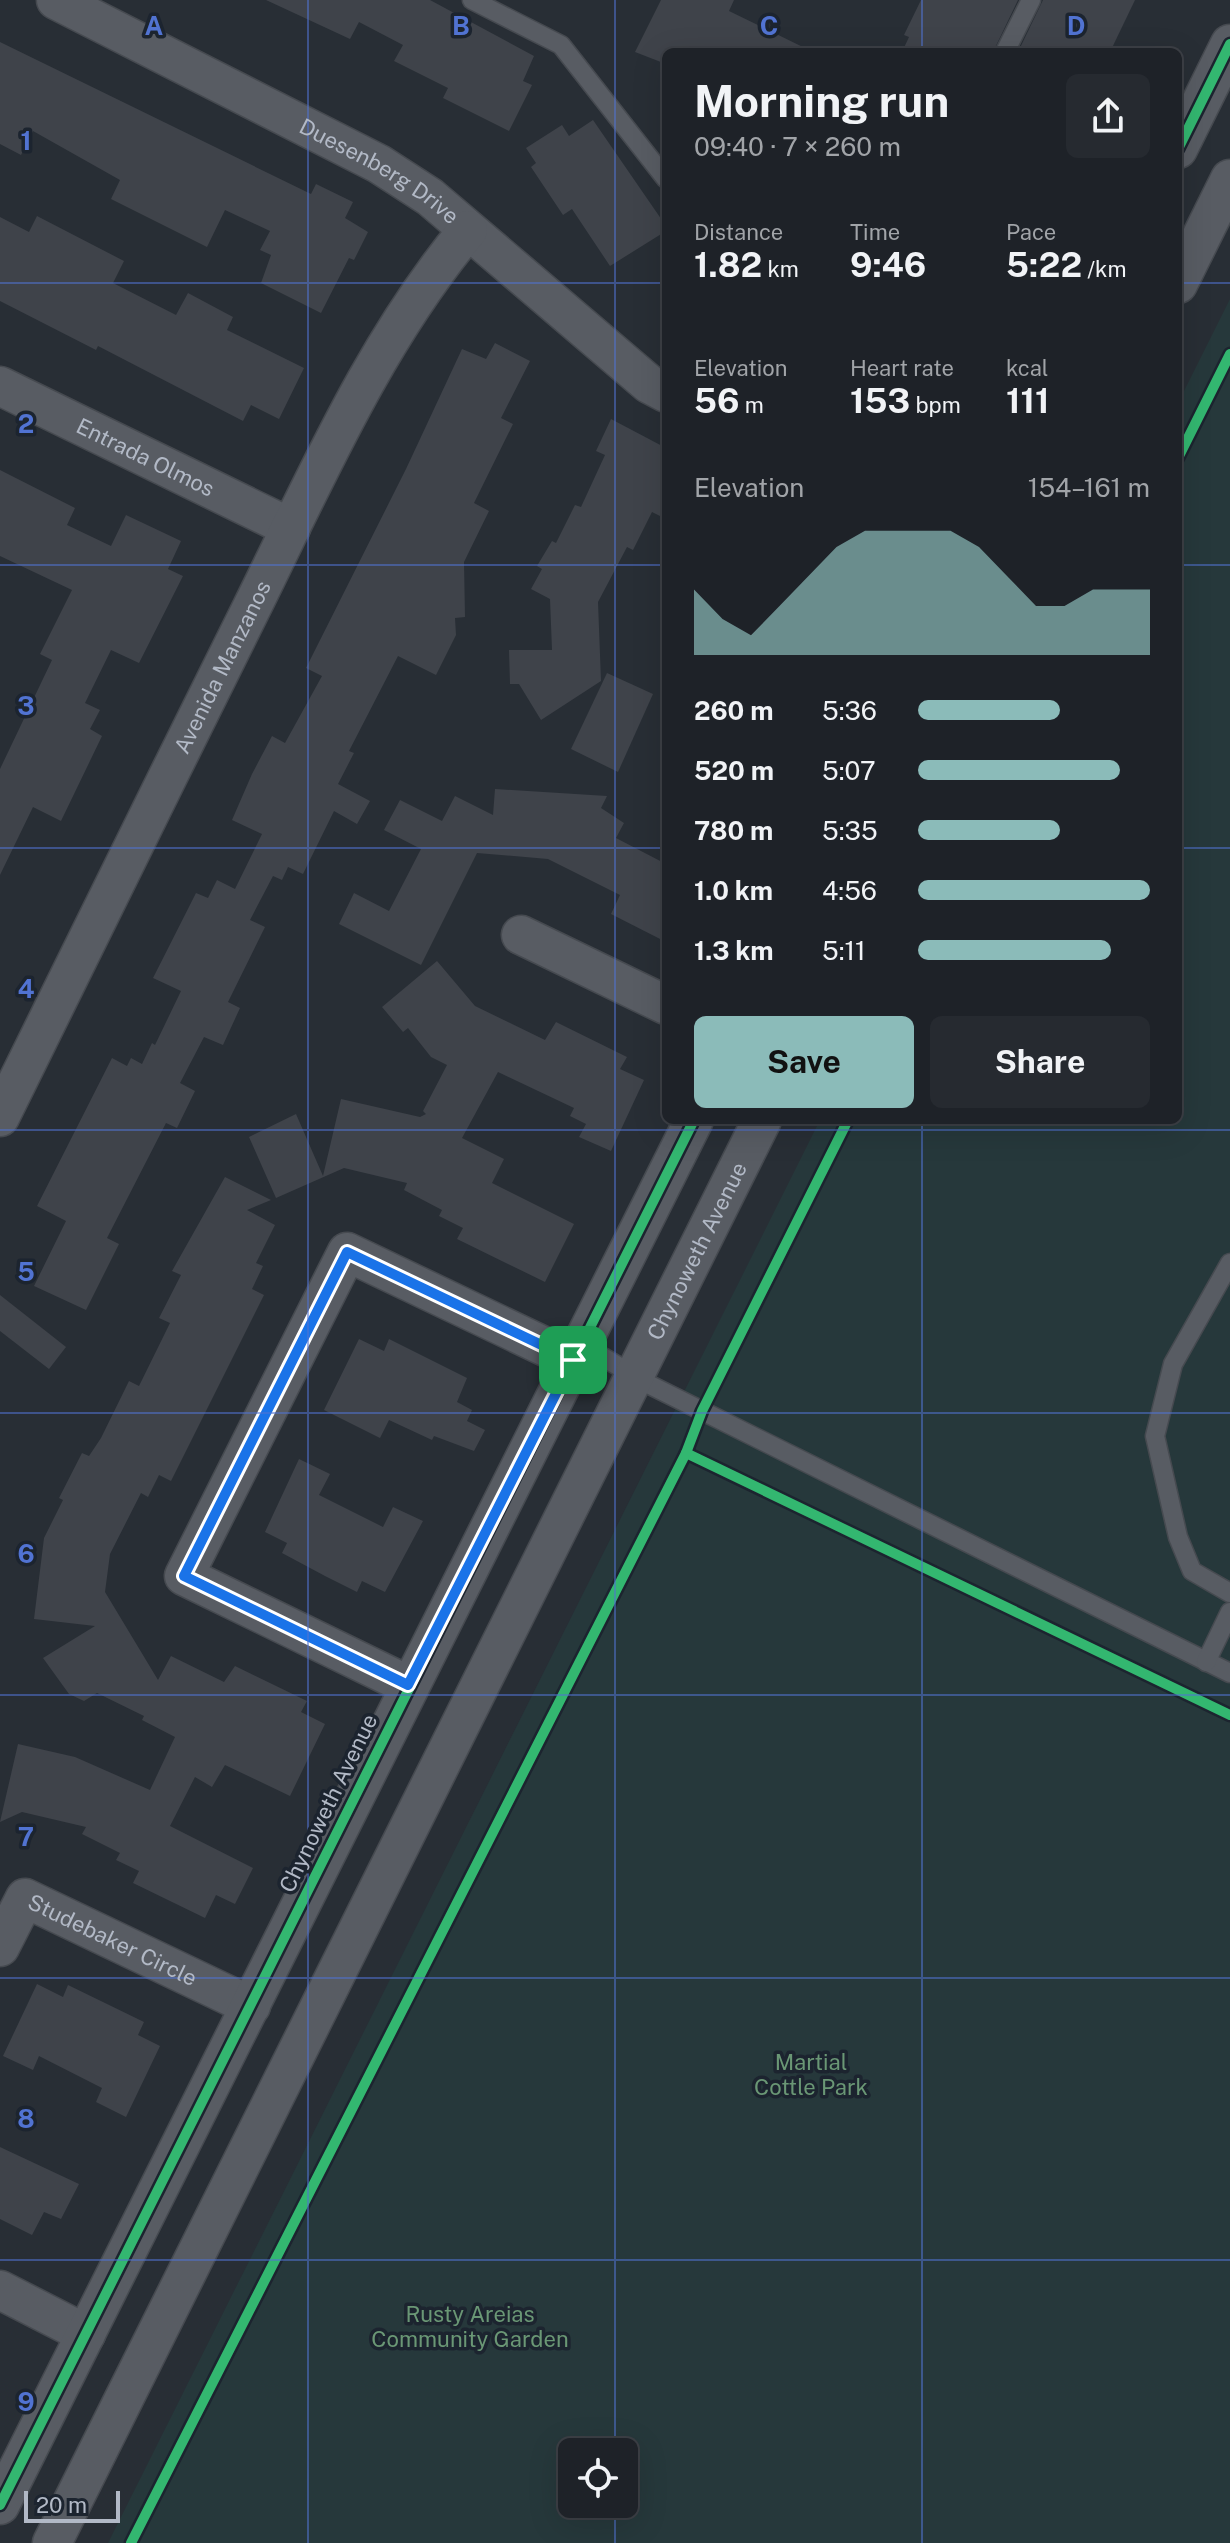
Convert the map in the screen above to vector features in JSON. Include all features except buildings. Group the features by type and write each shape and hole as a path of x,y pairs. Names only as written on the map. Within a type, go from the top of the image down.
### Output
{"street":[{"name":"Duesenberg Drive","path":"56,0 379,164 430,197 649,384 662,391"},
{"path":"1182,141 1230,44"},
{"path":"1182,276 1230,179"},
{"name":"Avenida Manzanos","path":"0,1117 291,528 395,327 432,273 468,230"},
{"name":"Entrada Olmos","path":"0,386 291,528"},
{"path":"521,935 662,1003"},
{"name":"Chynoweth Avenue","path":"0,2505 251,2006 408,1685 692,1124"},
{"name":"Chynoweth Avenue","path":"52,2543 760,1124"},
{"path":"408,1685 184,1576 347,1252 573,1360"},
{"name":"Studebaker Circle","path":"0,1947 25,1898 251,2006"},
{"path":"0,2290 86,2334"}],"lane":[{"path":"472,0 561,45 662,174"},
{"path":"1007,48 1031,0"},
{"path":"1230,1263 1173,1364 1155,1436 1178,1537 1192,1571 1230,1593"},
{"path":"573,1360 603,1357 648,1384 1230,1673"},
{"path":"1206,1662 1230,1612"}],"green space":[{"name":"Martial Cottle Park","path":"1230,299 1230,2543 108,2543 818,1124 1182,1124 1182,395"}],"cycle path":[{"path":"1182,141 1230,44"},
{"path":"1182,450 1230,354"},
{"path":"0,2505 692,1124"},
{"path":"131,2543 686,1453 702,1411 846,1124"},
{"path":"686,1453 1230,1715"}],"route":[{"path":"347,1252 573,1360 408,1685 184,1576 347,1252"}],"park label":[{"name":"Rusty Areias Community Garden","path":"470,2326"}]}
